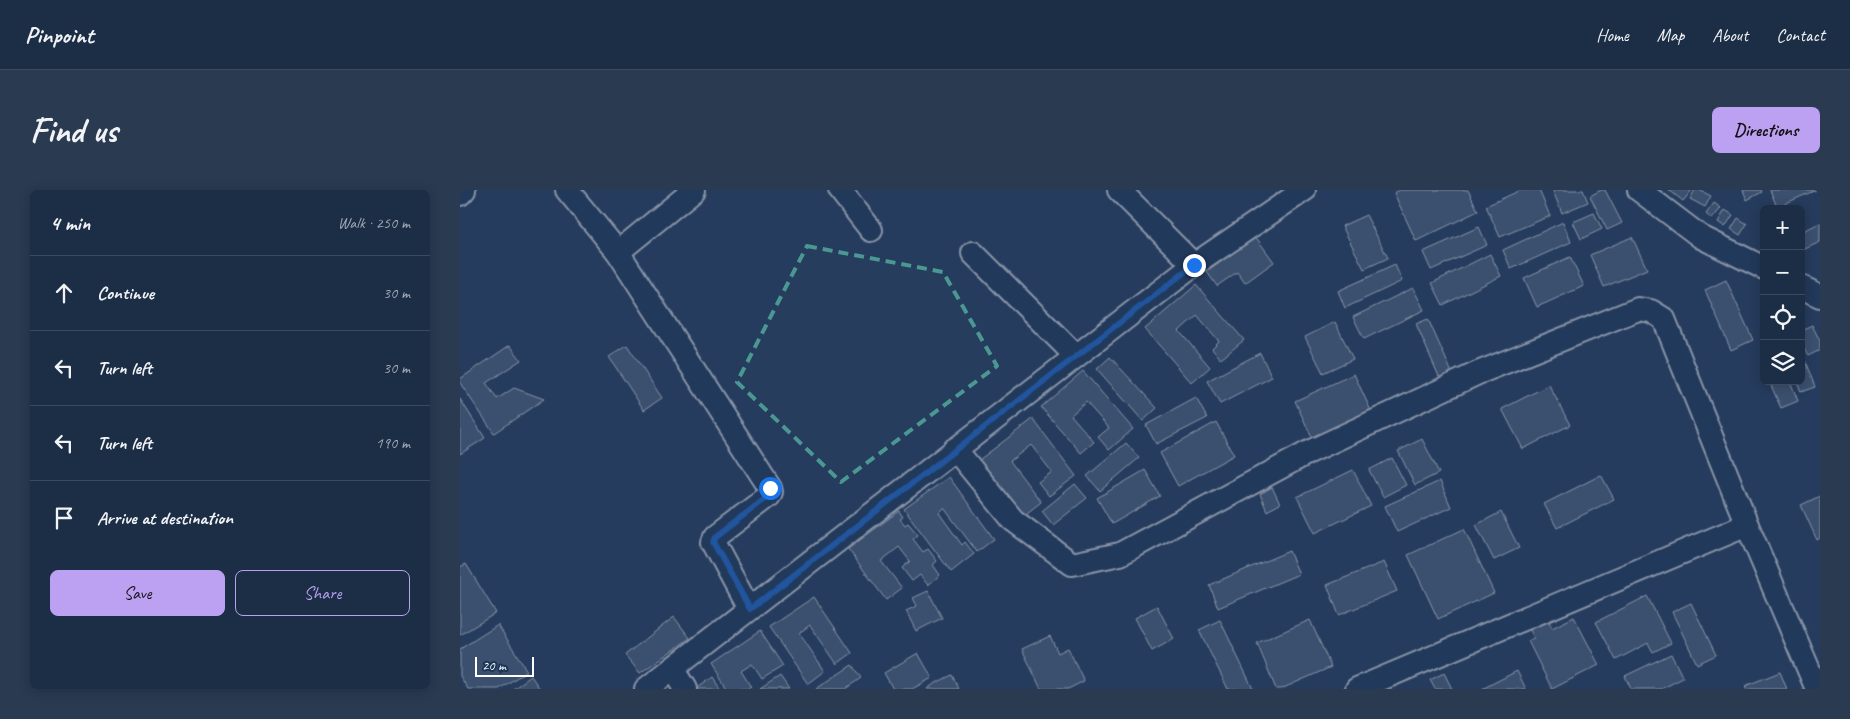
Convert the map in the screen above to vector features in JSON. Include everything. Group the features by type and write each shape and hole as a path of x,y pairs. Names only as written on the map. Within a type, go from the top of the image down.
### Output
{"street":[{"path":"460,194 464,190"},
{"path":"567,190 618,252 770,488 769,496 715,537 713,542 750,609"},
{"path":"618,252 694,190"},
{"path":"840,190 871,230"},
{"path":"1118,190 1194,265"},
{"path":"646,689 1194,265 1304,190"},
{"path":"1639,190 1701,237 1760,266"},
{"path":"974,253 1076,356"},
{"path":"1805,289 1820,296"},
{"path":"955,449 1013,520 1072,564 1120,554 1309,452 1478,373 1638,309 1651,311 1664,319 1747,524 1817,689"},
{"path":"1357,689 1747,524"},
{"path":"673,670 685,689"}],"highlighted area":[{"path":"807,246 943,272 997,366 841,482 737,382"}],"building":[{"path":"1400,190 1468,190 1478,211 1416,241 1394,193"},
{"path":"1521,190 1539,190 1550,216 1500,237 1486,206"},
{"path":"1583,190 1588,202 1562,213 1553,191"},
{"path":"1605,190 1622,223 1607,230 1590,196"},
{"path":"1669,190 1692,190 1683,201"},
{"path":"1695,190 1711,196 1705,207 1690,199"},
{"path":"1743,190 1761,190 1762,192 1747,200"},
{"path":"1770,190 1816,190 1782,205 1776,205"},
{"path":"1714,203 1721,208 1712,219 1706,214"},
{"path":"1725,210 1733,215 1725,227 1718,222"},
{"path":"1594,213 1602,229 1581,239 1573,222"},
{"path":"1366,215 1388,258 1364,269 1342,226"},
{"path":"1738,218 1747,224 1740,235 1731,229"},
{"path":"1563,222 1571,242 1511,269 1503,250"},
{"path":"1820,223 1820,242 1805,249 1805,230"},
{"path":"1479,227 1487,245 1431,270 1423,252"},
{"path":"1255,236 1274,262 1245,283 1237,272 1217,286 1207,272"},
{"path":"1632,237 1647,269 1604,287 1590,255"},
{"path":"1490,254 1501,276 1443,305 1432,283"},
{"path":"1570,257 1584,286 1537,307 1524,278"},
{"path":"1395,265 1402,281 1345,308 1338,291"},
{"path":"1726,280 1753,340 1731,350 1705,290"},
{"path":"1196,285 1244,340 1221,359 1212,348 1219,341 1197,315 1179,331 1210,367 1192,383 1145,329"},
{"path":"1413,288 1424,310 1364,339 1353,317"},
{"path":"1428,319 1453,375 1441,381 1416,324"},
{"path":"1335,322 1353,359 1323,373 1305,337"},
{"path":"1812,325 1820,341 1820,350 1808,356 1805,350 1805,328"},
{"path":"510,345 521,360 486,383 497,399 514,388 544,399 494,433 460,383 460,379"},
{"path":"627,345 662,398 644,410 609,357"},
{"path":"1260,353 1272,377 1220,404 1207,381"},
{"path":"1110,357 1157,408 1143,421 1097,369"},
{"path":"1805,361 1815,387 1801,392 1798,385 1805,385"},
{"path":"1083,371 1133,429 1109,450 1098,437 1109,428 1086,402 1071,415 1094,442 1081,453 1041,407"},
{"path":"1354,374 1372,413 1313,440 1295,401"},
{"path":"1549,385 1570,425 1523,449 1502,409"},
{"path":"1771,385 1792,385 1798,401 1781,408"},
{"path":"1196,398 1207,418 1156,444 1146,425"},
{"path":"460,399 485,438 460,454"},
{"path":"1033,419 1076,476 1049,496 1038,482 1052,472 1031,445 1010,461 1041,502 1022,517 979,460"},
{"path":"1216,422 1234,455 1178,486 1160,453"},
{"path":"1422,439 1439,473 1415,485 1398,451"},
{"path":"1126,443 1139,458 1100,491 1087,476"},
{"path":"1392,458 1406,485 1383,497 1369,470"},
{"path":"1145,470 1160,496 1112,524 1097,498"},
{"path":"1353,470 1371,506 1315,533 1297,497"},
{"path":"1601,475 1614,499 1557,528 1544,504"},
{"path":"949,477 994,539 977,552 944,508 939,513 962,545 965,542 974,554 951,572 904,509"},
{"path":"1440,481 1451,507 1397,532 1385,506"},
{"path":"1075,484 1087,498 1053,525 1042,511"},
{"path":"1272,487 1280,504 1267,511 1260,494"},
{"path":"1820,496 1820,538 1817,540 1801,505"},
{"path":"899,511 903,517 900,519 905,525 908,523 918,535 913,539 923,552 928,549 937,561 933,565 940,575 928,585 920,575 912,581 902,568 910,561 899,547 881,561 902,588 886,600 848,549"},
{"path":"1501,512 1519,548 1494,560 1476,525"},
{"path":"1464,529 1494,593 1438,619 1408,555"},
{"path":"1289,551 1299,574 1218,608 1209,585"},
{"path":"1384,562 1397,591 1339,615 1327,585"},
{"path":"466,564 496,613 460,635 460,567"},
{"path":"928,591 942,618 916,631 906,611 917,606 913,598"},
{"path":"1647,596 1671,643 1653,652 1648,643 1616,660 1596,622"},
{"path":"814,597 852,653 837,664 810,625 799,633 825,671 808,684 769,627"},
{"path":"1691,603 1716,655 1697,664 1672,612"},
{"path":"1157,606 1174,639 1152,651 1135,618"},
{"path":"674,617 690,638 640,673 625,655"},
{"path":"1547,617 1552,628 1574,617 1599,665 1552,689 1528,641 1534,638 1528,626"},
{"path":"1220,620 1253,689 1228,689 1199,630"},
{"path":"1310,620 1331,667 1281,689 1276,689 1257,643"},
{"path":"498,625 527,671 499,689 468,689 460,676 460,649"},
{"path":"760,631 783,666 762,679 752,664 741,671 751,687 748,689 727,689 711,664"},
{"path":"1050,636 1058,653 1068,648 1084,681 1068,689 1041,689 1022,649"},
{"path":"918,653 932,678 912,689 893,689 884,673"},
{"path":"1671,654 1683,678 1661,689 1631,689 1625,676"},
{"path":"852,665 861,678 845,689 816,689"},
{"path":"1517,671 1526,689 1482,689"},
{"path":"1780,672 1787,689 1746,689 1745,686"},
{"path":"1444,673 1452,689 1435,689 1430,680"},
{"path":"952,675 959,689 927,689 934,684"},
{"path":"531,676 540,689 513,689"},
{"path":"780,676 789,689 760,689"},
{"path":"712,677 720,689 697,689 697,688"}],"route":[{"path":"770,488 769,496 715,537 713,542 750,609 1194,265"}]}
